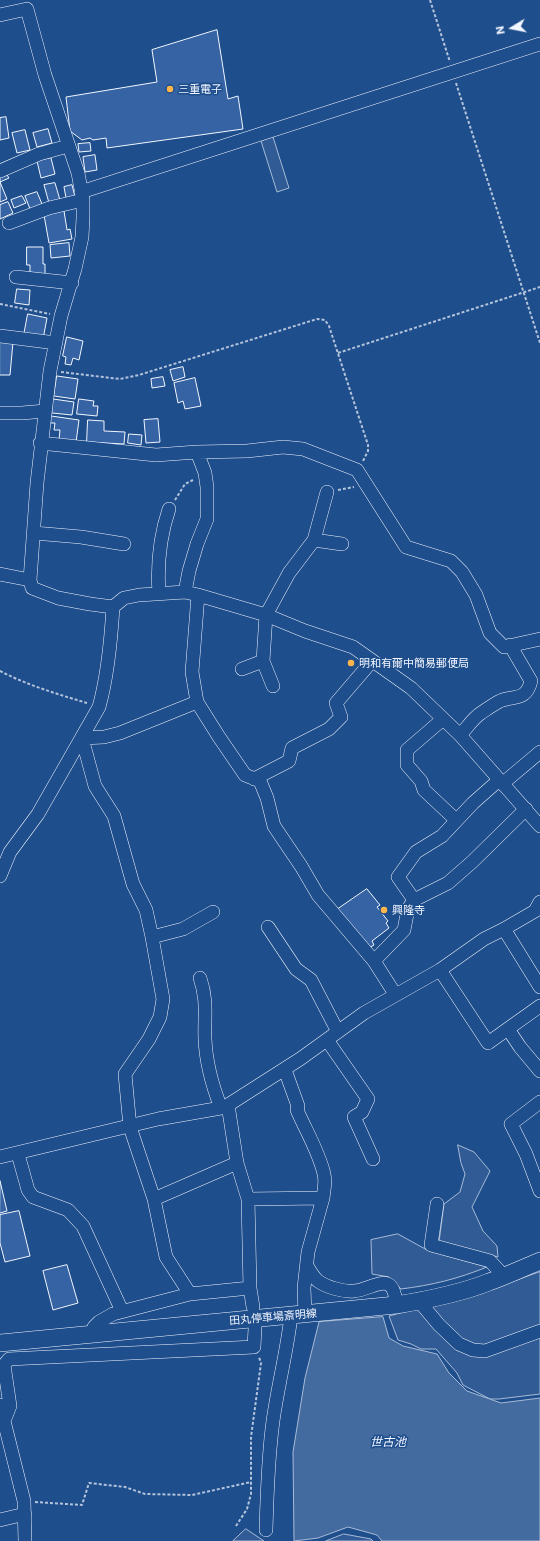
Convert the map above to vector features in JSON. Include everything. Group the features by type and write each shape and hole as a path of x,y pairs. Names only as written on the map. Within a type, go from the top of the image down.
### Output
{"main road":[{"name":"田丸停車場斎明線","path":"0,1343 396,1305 468,1289 540,1261"}],"street":[{"path":"0,15 27,10 45,75 78,172 82,196 82,237 72,283 61,316 44,411 40,443 30,580 32,588 58,598 90,604 112,606 124,598 159,593 185,592 266,615 305,631 353,647 411,688 460,735 540,826"},
{"path":"9,223 82,196 540,44"},
{"path":"0,171 39,154 68,146"},
{"path":"16,277 72,283"},
{"path":"0,336 56,343"},
{"path":"0,413 44,411"},
{"path":"40,443 156,455 247,451 283,447 303,449 357,470 406,547 451,561 462,572 476,595 490,633 504,647 540,639"},
{"path":"185,592 189,571 207,519 207,487 205,473 197,452"},
{"path":"273,686 263,661 266,615 289,573 314,540 327,492"},
{"path":"159,593 158,573 163,527 169,509"},
{"path":"34,533 81,537 124,544"},
{"path":"314,540 342,544"},
{"path":"0,574 30,580"},
{"path":"198,595 192,672 197,702 219,738 245,775 260,781 268,798 274,826 301,866 318,895 374,961 395,994"},
{"path":"0,876 10,852 38,814 99,707 102,696 111,633 112,606"},
{"path":"460,735 480,714 501,700 514,698 523,694 535,679 510,645"},
{"path":"242,669 263,661"},
{"path":"254,779 290,761 292,748 329,729 341,716 336,703 372,661"},
{"path":"82,738 104,737 120,733 197,702"},
{"path":"443,719 407,750 407,764 421,781 424,790 456,820"},
{"path":"82,738 95,786 114,816 133,884 146,910 152,937 162,999 160,1017 149,1039 124,1074 127,1088 127,1104 130,1127 154,1199 166,1257 190,1294"},
{"path":"414,900 398,877 416,852 442,836 456,820 500,782 540,752"},
{"path":"374,961 404,930 408,909 414,900 448,883 472,862 526,809"},
{"path":"0,1157 18,1154 158,1119 224,1106 285,1070 364,1013 395,994 440,970 484,939 504,930 535,911 540,902"},
{"path":"152,937 183,929 213,912"},
{"path":"268,927 296,969 311,980 338,1032"},
{"path":"504,930 540,987"},
{"path":"440,970 488,1043 540,1006"},
{"path":"200,978 205,992 206,1058 212,1085 224,1106 237,1163 248,1200 250,1288 253,1307"},
{"path":"508,1029 520,1047 540,1071"},
{"path":"327,1040 368,1099 362,1112 354,1117 373,1159"},
{"path":"266,1530 268,1475 273,1421 288,1342 298,1315 304,1288 308,1252 325,1186 324,1174 297,1110 298,1106 285,1070"},
{"path":"540,1102 511,1124 526,1154 540,1191"},
{"path":"18,1154 28,1190 33,1196 68,1210 83,1226 122,1311"},
{"path":"154,1199 237,1163"},
{"path":"248,1200 323,1198"},
{"path":"436,1204 431,1245 490,1261 504,1276"},
{"path":"307,1266 319,1282 327,1286 346,1291 359,1290 377,1283 386,1283 394,1291 396,1305"},
{"path":"91,1335 94,1327 105,1318 122,1311 190,1294 250,1288"},
{"path":"419,1301 439,1325 459,1344 473,1350 485,1351 540,1332"},
{"path":"4,1421 10,1406 4,1365 9,1359 254,1347 255,1328"},
{"path":"0,1405 24,1501 25,1541"},
{"path":"0,1520 25,1514"}],"path":[{"path":"430,0 540,343"},
{"path":"338,353 540,287"},
{"path":"0,304 61,316"},
{"path":"50,371 120,379 139,375 317,319 325,320 329,326 368,445 366,459 357,470"},
{"path":"169,509 184,484 205,473"},
{"path":"327,492 367,485"},
{"path":"0,670 10,676 56,694 99,707"},
{"path":"236,1526 247,1509 251,1494 251,1438 261,1363 258,1353 254,1347"},
{"path":"24,1501 82,1505 89,1483 125,1487 145,1494 192,1495 251,1482"}],"shaded area":[{"path":"273,137 289,188 277,192 261,141"},
{"path":"458,1145 474,1152 490,1171 472,1207 483,1231 497,1246 498,1257 439,1242 444,1204 460,1192 465,1174 461,1163"},
{"path":"398,1234 427,1250 487,1267 445,1281 401,1289 389,1277 372,1274 371,1240"},
{"path":"540,1272 540,1394 490,1399 463,1385 457,1373 436,1349 421,1349 398,1340 389,1316 497,1287"},
{"path":"246,1529 264,1541 233,1541"},
{"path":"344,1534 371,1539 373,1541 326,1541"}],"water":[{"name":"世古池","path":"383,1317 389,1338 403,1346 437,1354 449,1373 467,1391 501,1403 540,1398 540,1541 382,1541 377,1535 348,1527 318,1538 294,1541 293,1452 305,1378 319,1322"}],"building":[{"name":"三重電子","path":"217,30 228,99 238,96 243,129 107,148 106,138 93,140 90,138 82,140 70,131 66,97 157,82 152,50"},
{"path":"6,117 9,138 0,140 0,118"},
{"path":"48,129 52,143 37,147 33,133"},
{"path":"25,130 30,150 17,153 12,133"},
{"path":"90,143 91,151 79,152 78,144"},
{"path":"95,155 97,170 85,172 83,157"},
{"path":"51,158 55,174 41,178 37,161"},
{"path":"7,175 9,178 0,182 0,178"},
{"path":"0,182 7,199 0,202"},
{"path":"55,183 60,200 49,203 44,185"},
{"path":"72,185 75,197 66,198 64,187"},
{"path":"37,192 42,204 30,209 25,196"},
{"path":"22,196 26,203 14,208 11,200"},
{"path":"8,202 13,213 0,219 0,205"},
{"path":"64,211 67,230 70,229 72,239 49,243 44,215"},
{"path":"69,243 70,256 51,258 50,245"},
{"path":"27,247 43,247 43,264 45,264 45,274 30,274 30,265 27,265"},
{"path":"17,289 30,290 29,305 15,303"},
{"path":"28,314 47,318 43,339 24,335"},
{"path":"67,337 83,341 79,360 73,358 71,365 65,364 66,357 63,356"},
{"path":"0,340 13,342 10,375 0,375"},
{"path":"183,367 185,377 173,381 170,370"},
{"path":"57,376 78,379 75,399 54,396"},
{"path":"163,377 165,386 152,388 151,379"},
{"path":"195,378 201,406 185,409 183,401 178,403 174,383"},
{"path":"53,399 74,402 72,415 52,413"},
{"path":"79,399 94,401 93,406 98,406 97,416 77,414"},
{"path":"51,416 79,420 76,442 59,440 60,430 54,430 55,423 50,423"},
{"path":"158,419 160,442 146,443 144,420"},
{"path":"88,420 104,421 104,431 125,432 124,444 87,442"},
{"path":"129,434 142,435 141,445 128,443"},
{"path":"367,889 380,905 377,907 388,921 386,923 389,928 372,941 374,945 367,949 338,909"},
{"path":"0,1181 7,1211 0,1213"},
{"path":"19,1211 30,1256 5,1262 0,1243 0,1215"},
{"path":"67,1265 78,1303 53,1310 43,1271"}],"place":[{"name":"三重電子","path":"170,89"},
{"name":"明和有爾中簡易郵便局","path":"351,663"},
{"name":"興隆寺","path":"384,910"}]}
